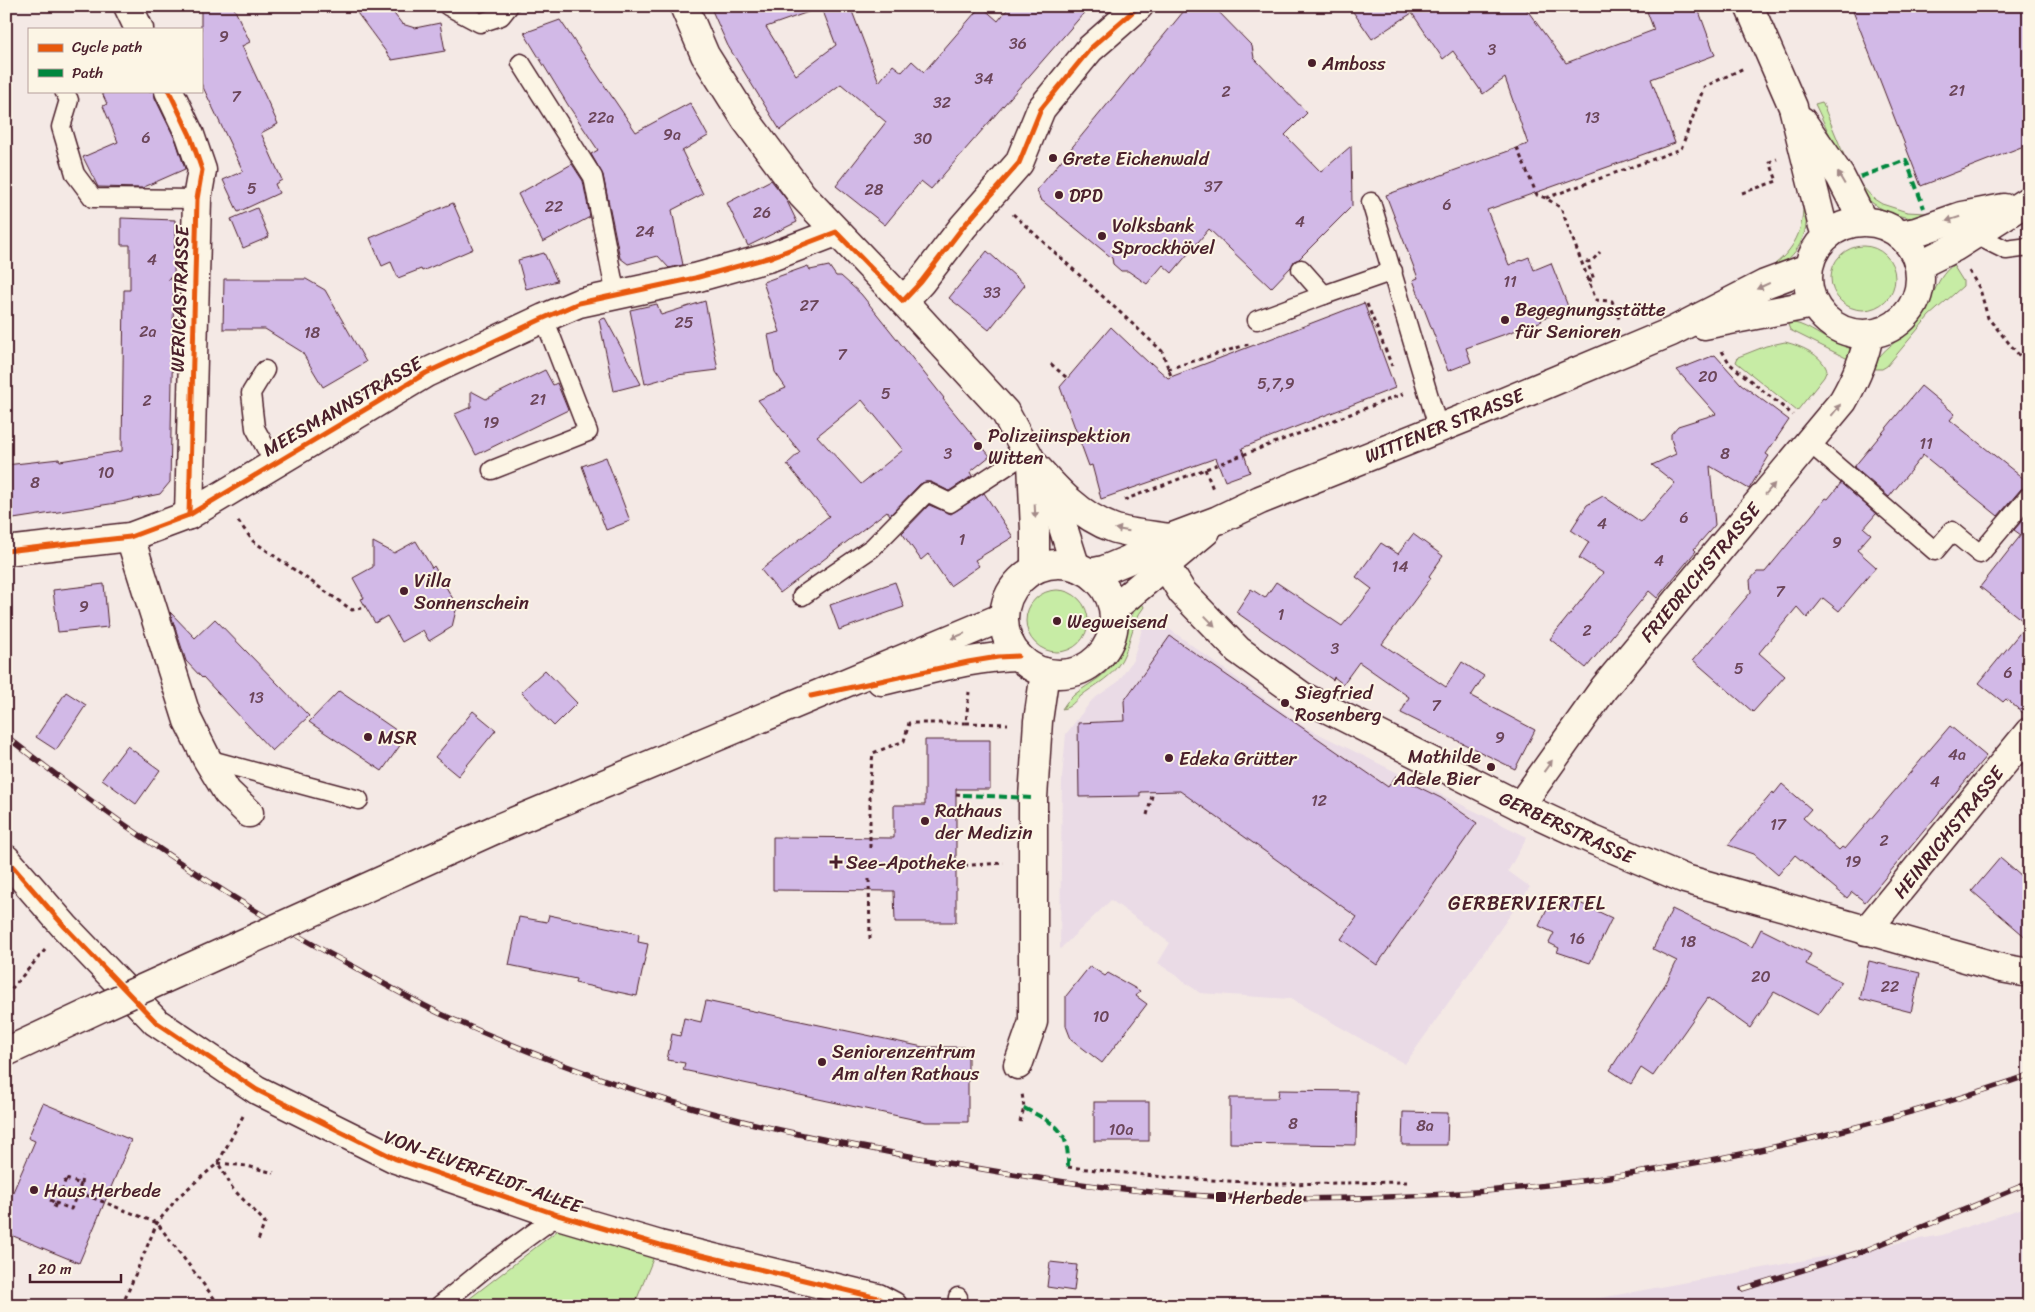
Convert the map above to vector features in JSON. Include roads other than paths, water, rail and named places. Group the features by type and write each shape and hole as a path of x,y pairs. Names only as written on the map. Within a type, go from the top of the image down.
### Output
{"street":[{"path":"128,6 139,28"},
{"path":"684,6 705,56 746,120 802,195 1005,412 1036,465 1083,569 1107,591 1114,608 1114,627 1108,644 1097,659 1082,669 1064,674 1045,672 1030,666 1018,656 1007,638 1003,617 1006,601 1013,587 1024,575 1035,569 1056,563 1083,569"},
{"path":"903,301 921,282 963,227 1019,163 1041,109 1090,50 1139,6"},
{"path":"1749,6 1793,107 1826,234"},
{"name":"WERICASTRASSE","path":"169,92 190,135 202,170 197,199 189,515"},
{"path":"1793,107 1840,176 1863,221"},
{"path":"1901,235 1916,232 1962,216 2023,202"},
{"path":"1919,265 1955,247 2023,202"},
{"path":"1863,221 1883,224 1901,235 1913,249 1919,265 1920,285 1915,303 1904,318 1888,329 1869,334 1852,333 1837,327 1823,317 1814,304 1808,286 1808,268 1814,250 1826,234 1843,225 1863,221"},
{"name":"MEESMANNSTRASSE","path":"6,551 130,537 189,515 426,373 544,318 579,303 695,278 771,257 836,232"},
{"name":"WITTENER STRASSE","path":"1083,569 1104,570 1170,538 1218,520 1260,500 1438,427 1480,412 1671,332 1765,284 1808,268"},
{"name":"WITTENER STRASSE","path":"1671,332 1814,304"},
{"name":"FRIEDRICHSTRASSE","path":"1520,806 1604,688 1843,401 1858,373 1867,348 1869,334"},
{"path":"1036,465 1088,517 1114,528 1170,538"},
{"path":"1035,569 1036,465"},
{"name":"WITTENER STRASSE","path":"1114,608 1166,566 1218,520"},
{"path":"130,537 188,721 207,759 227,792 249,813"},
{"name":"GERBERSTRASSE","path":"1166,566 1182,592 1238,650 1302,696 1520,806 1685,879 2001,968 2029,973"},
{"path":"6,1052 494,830 1003,617"},
{"path":"811,696 968,662 1018,656"},
{"path":"1018,1065 1033,1022 1033,798 1038,721 1045,672"},
{"name":"HEINRICHSTRASSE","path":"1866,931 2029,732"},
{"name":"VON-ELVERFELDT-ALLEE","path":"6,859 65,927 156,1022 257,1090 396,1159 558,1215 660,1246 878,1298 893,1306"}],"lane":[{"path":"448,6 480,23 501,16 509,6"},
{"path":"521,63 593,177 616,296"},
{"path":"65,92 69,100 61,127 75,174 93,198 197,199"},
{"path":"1371,202 1438,427"},
{"path":"1974,234 2006,250 2029,247"},
{"path":"1301,269 1324,295"},
{"path":"1256,320 1393,271"},
{"path":"492,470 588,432 544,318"},
{"path":"265,370 251,393 255,428 274,463"},
{"path":"1813,439 1935,551 1952,531 1980,554 2029,496"},
{"path":"802,596 872,548 927,492 950,503 1036,465"},
{"path":"207,759 360,800"},
{"path":"440,1306 488,1266 558,1215"}],"railway":[{"path":"6,736 90,800 220,889 310,943 441,1014 549,1060 697,1109 798,1134 984,1169 1103,1187 1224,1197 1301,1199 1378,1197 1531,1187 1683,1165 1758,1150 1833,1133 1907,1113 2029,1075"},
{"path":"1742,1289 1864,1251 2029,1183"}],"place":[{"name":"Amboss","path":"1312,63"},
{"name":"Grete Eichenwald","path":"1053,158"},
{"name":"DPD","path":"1059,195"},
{"name":"Volksbank Sprockhövel","path":"1102,236"},
{"name":"Begegnungsstätte für Senioren","path":"1505,320"},
{"name":"Polizeiinspektion Witten","path":"978,446"},
{"name":"Villa Sonnenschein","path":"404,591"},
{"name":"Wegweisend","path":"1057,621"},
{"name":"Siegfried Rosenberg","path":"1285,703"},
{"name":"MSR","path":"368,737"},
{"name":"Edeka Grütter","path":"1169,758"},
{"name":"Mathilde Adele Bier","path":"1491,767"},
{"name":"Rathaus der Medizin","path":"925,821"},
{"name":"See-Apotheke","path":"836,862"},
{"name":"Seniorenzentrum Am alten Rathaus","path":"822,1062"},
{"name":"Haus Herbede","path":"34,1190"},
{"name":"Herbede","path":"1221,1197"}],"district":[{"name":"GERBERVIERTEL","path":"1527,903"}]}
